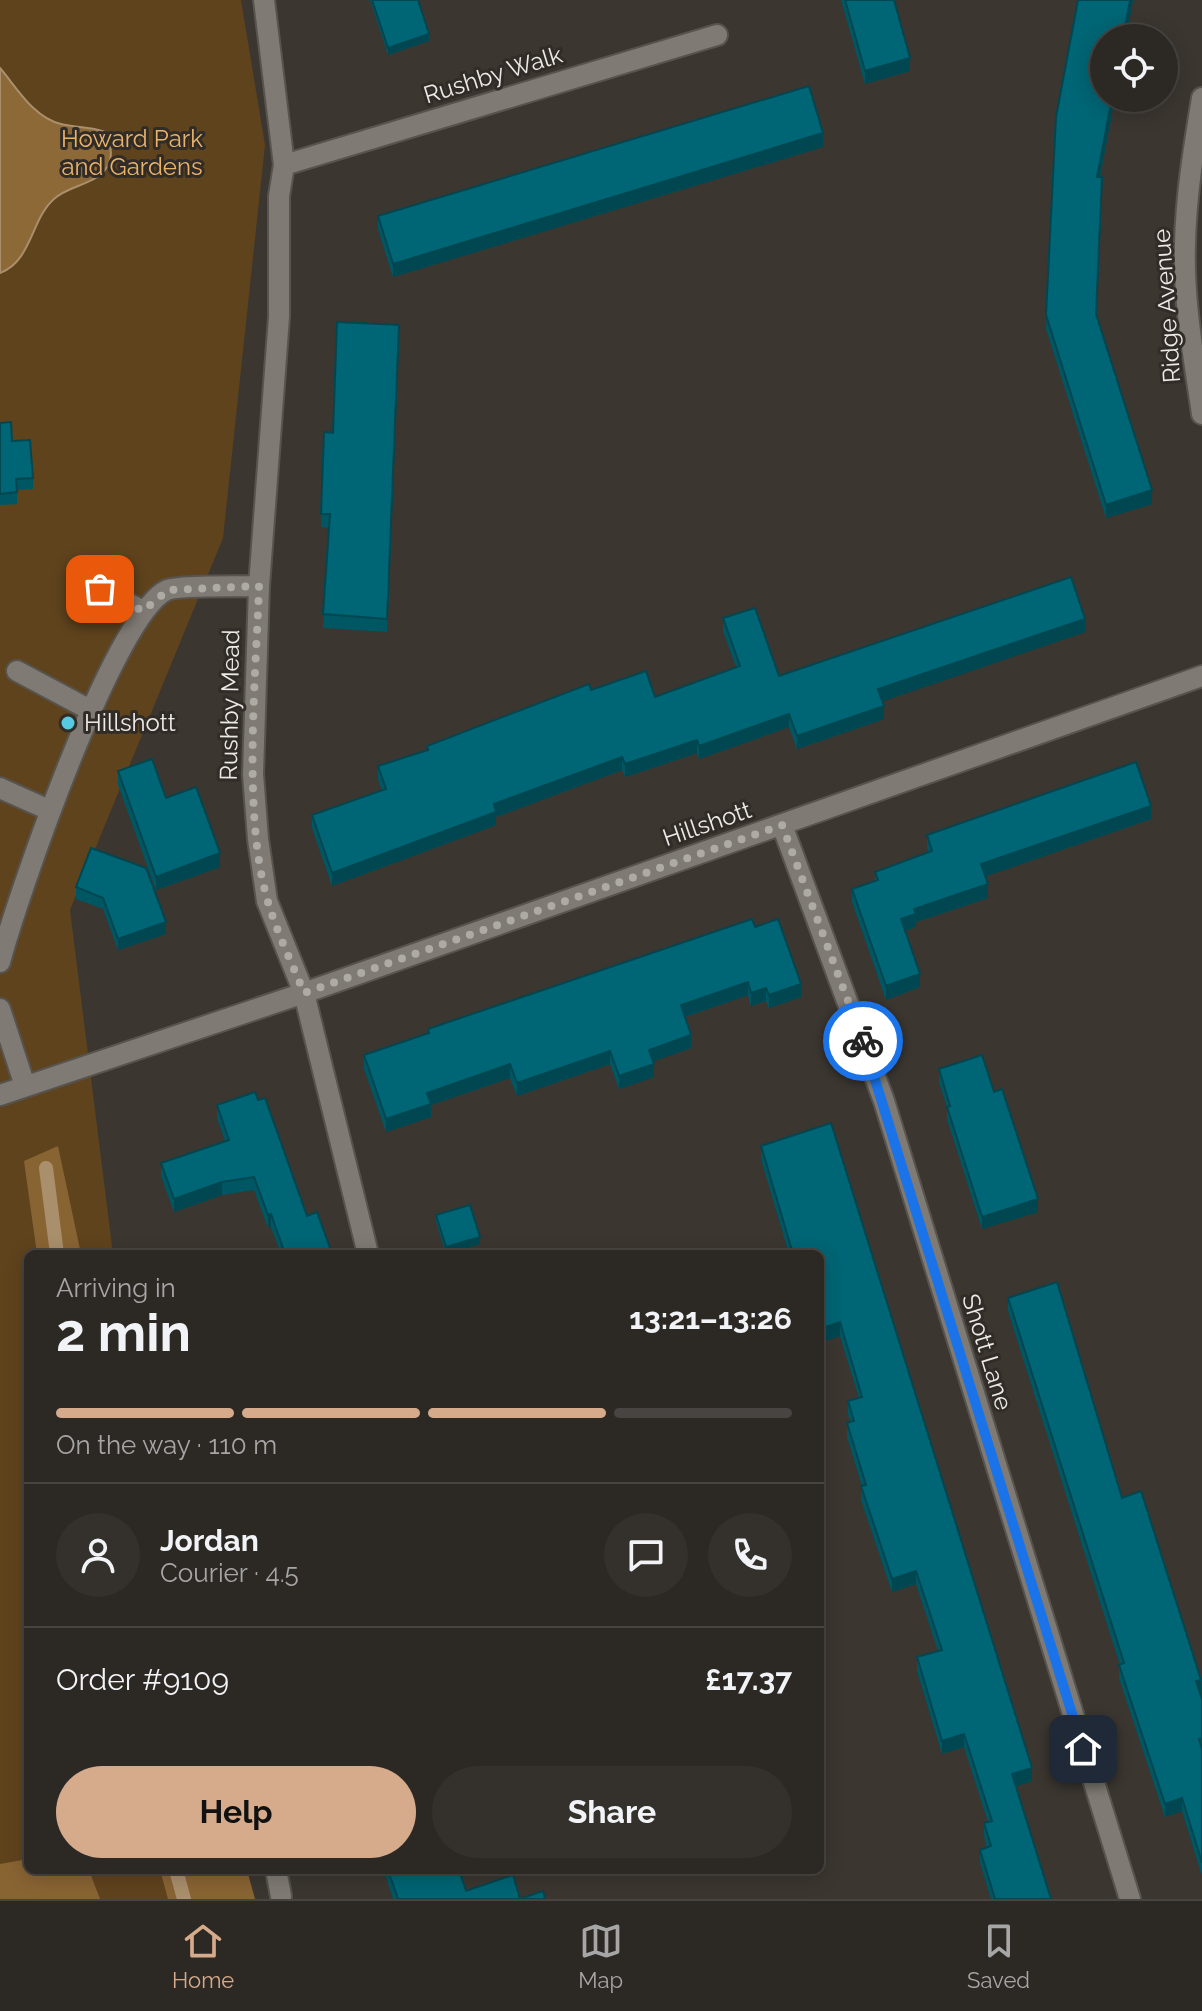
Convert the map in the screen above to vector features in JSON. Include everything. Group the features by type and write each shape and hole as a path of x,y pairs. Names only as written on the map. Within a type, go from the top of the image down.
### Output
{"street":[{"name":"Rushby Mead","path":"264,0 284,165 279,196 279,317 259,586 253,774 258,839 267,901 304,993 367,1250"},
{"name":"Rushby Walk","path":"284,165 717,35"},
{"name":"Ridge Avenue","path":"1202,98 1187,194 1184,247 1189,323 1202,414"},
{"path":"79,578 143,611"},
{"path":"0,962 6,920 49,810 92,711 143,611 168,590 259,586"},
{"path":"17,671 92,711"},
{"name":"Hillshott","path":"0,1095 304,993 1202,676"},
{"path":"0,788 49,810"},
{"name":"Shott Lane","path":"782,825 884,1101 1130,1899"},
{"path":"0,1009 25,1086"},
{"path":"277,1874 281,1896"}],"green space":[{"name":"Howard Park and Gardens","path":"0,0 241,0 265,145 223,538 70,910 112,1250 24,1250 24,1874 229,1874 234,1899 0,1899"}],"shaded area":[{"path":"0,68 42,116 61,124 105,132 111,154 109,163 96,178 60,194 46,207 19,259 0,273"},
{"path":"58,1146 80,1250 36,1250 24,1161"},
{"path":"24,1860 24,1874 91,1874 100,1899 0,1899 0,1864"},
{"path":"161,1874 248,1874 255,1899 168,1899"}],"building":[{"path":"372,0 418,0 429,34 388,48"},
{"path":"845,0 894,0 910,58 865,71"},
{"path":"1078,0 1130,0 1126,24 1090,24 1090,112 1109,112 1097,177 1102,177 1096,314 1152,490 1106,505 1046,315 1056,117"},
{"path":"809,86 823,133 393,264 378,216"},
{"path":"337,322 399,325 387,619 323,614 330,514 321,514 324,432 333,433"},
{"path":"11,422 12,441 30,440 33,478 16,479 17,492 0,494 0,423"},
{"path":"1071,577 1085,619 878,689 884,706 797,736 789,714 699,746 697,740 625,764 622,757 494,804 496,812 332,873 312,815 386,789 378,766 428,750 427,746 589,684 591,690 646,671 655,697 740,666 723,618 755,608 779,676"},
{"path":"152,759 166,798 196,787 220,853 156,877 118,771"},
{"path":"1136,762 1151,806 981,864 988,884 914,909 916,914 901,919 920,974 886,986 852,889 878,880 875,872 932,851 927,835"},
{"path":"91,848 146,868 166,922 118,939 103,898 76,887"},
{"path":"752,919 755,927 778,919 801,984 769,995 766,988 751,993 748,982 681,1005 691,1035 649,1050 654,1064 619,1076 610,1051 517,1083 510,1064 427,1093 431,1104 386,1119 364,1055 429,1033 428,1029"},
{"path":"982,1055 994,1092 1002,1089 1038,1199 982,1217 947,1107 950,1106 939,1069"},
{"path":"255,1092 258,1100 265,1098 307,1216 317,1212 331,1250 284,1250 254,1177 222,1182 174,1199 161,1163 229,1140 217,1105"},
{"path":"831,1123 1032,1768 1012,1774 1051,1899 995,1899 980,1850 991,1846 984,1823 992,1821 964,1734 942,1741 917,1657 942,1650 916,1571 892,1579 861,1486 866,1485 847,1423 854,1421 848,1401 862,1397 840,1322 824,1328 824,1250 792,1250 761,1146"},
{"path":"470,1205 480,1237 446,1247 436,1215"},
{"path":"1057,1282 1122,1498 1141,1491 1201,1680 1196,1681 1202,1699 1202,1738 1199,1739 1202,1749 1202,1863 1182,1798 1165,1804 1119,1665 1124,1663 1008,1298"},
{"path":"389,1874 460,1874 466,1891 513,1875 520,1899 398,1899"},
{"path":"543,1891 545,1899 520,1899"}],"waterway":[{"path":"46,1168 56,1250"},
{"path":"177,1874 184,1899"}],"way so far":[{"path":"100,589 143,611 168,590 259,586 253,774 258,839 267,901 304,993 782,825 863,1041"}],"place":[{"name":"Hillshott","path":"68,723"}],"route":[{"path":"863,1041 1083,1749"}]}
